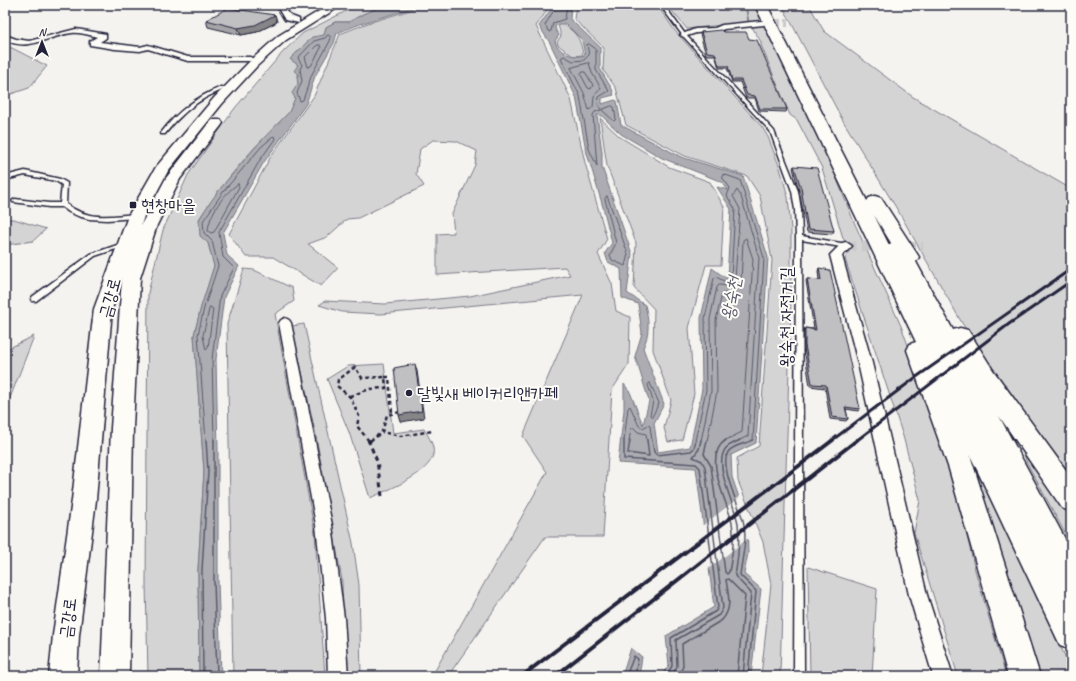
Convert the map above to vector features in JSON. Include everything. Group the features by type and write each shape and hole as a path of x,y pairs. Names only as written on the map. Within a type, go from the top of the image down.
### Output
{"highway":[{"path":"772,5 867,202 1071,634"},
{"path":"761,14 867,202 1071,580"},
{"path":"867,202 985,377 1071,499"},
{"path":"867,202 962,469 1024,676"}],"main road":[{"path":"221,94 250,59 296,21 324,5"},
{"name":"금강로","path":"63,676 66,635 84,500 103,309 136,216 161,170 221,94 282,38 316,16 337,5"},
{"name":"금강로","path":"116,676 122,428 131,278 149,225 173,178 227,108 276,53 299,32 348,5"}],"street":[{"path":"279,5 288,18 296,21"},
{"path":"684,36 695,31 717,30 761,14"},
{"path":"5,37 23,43 32,44 70,31 102,36 93,43 140,49 148,47 188,59 250,59"},
{"path":"846,246 836,255 865,363 918,596 943,676"},
{"path":"285,323 324,525 335,618 338,676"}],"lane":[{"name":"왕숙천 자전거길","path":"662,5 684,36 772,131 778,143 795,191 798,210 799,237 799,676"},
{"path":"163,133 184,108 198,98 221,94"},
{"path":"5,178 25,173 58,180 65,184 63,204"},
{"path":"15,200 49,205 63,204 71,212 95,219 136,216"},
{"path":"799,237 846,246"},
{"path":"34,299 93,254 126,244"}],"path":[{"path":"382,496 376,461 369,442 357,426 359,416 354,411 350,396 337,386 338,380 355,367 362,378 389,377 392,414"},
{"path":"385,377 386,388"},
{"path":"350,396 370,388 390,388"},
{"path":"369,442 382,432 387,415 400,412"},
{"path":"382,432 388,436 409,436 433,431"}],"shaded area":[{"path":"358,5 386,5 363,14 349,22 335,22 326,27 324,35 290,59 298,65 297,89 292,107 282,121 241,163 219,190 199,219 208,243 214,266 194,335 204,471 198,570 199,676 148,676 146,583 148,293 163,230 188,175 235,108 283,52 303,33"},
{"path":"427,5 551,5 536,26 571,99 585,163 607,239 598,254 612,284 616,311 630,317 629,364 612,390 603,537 545,537 448,676 432,676 547,472 523,436 583,295 381,314 342,312 319,305 325,301 385,304 470,296 570,275 565,267 437,275 437,234 454,233 452,214 475,165 477,151 456,141 433,140 420,149 416,174 424,186 358,218 347,219 327,237 308,244 338,268 321,286 273,257 246,257 229,234 271,156 314,96 340,34 368,23"},
{"path":"576,5 657,5 675,31 762,127 768,137 780,168 788,197 791,229 791,299 780,676 761,676 771,584 763,542 738,481 737,458 759,446 772,260 760,196 747,176 685,156 626,125 616,88 603,70 604,48 574,19"},
{"path":"667,5 745,5 748,22 687,29"},
{"path":"746,5 755,5 832,167 854,222 901,326 934,416 952,473 975,570 1006,676 958,676 914,533 920,500 903,436 845,259 850,250 843,238 822,168 797,120 790,115 761,42 749,22"},
{"path":"782,5 809,5 824,31 913,97 1071,189 1071,484 1019,412 962,323 900,214 842,119"},
{"path":"558,25 564,25 578,37 583,55 573,56 558,45 557,42 561,36"},
{"path":"5,47 12,48 47,66 29,88 5,96"},
{"path":"600,118 620,137 669,167 710,182 724,207 721,265 706,265 689,328 694,394 682,440 668,442 664,428 671,400 653,350 654,309 634,288 636,243 607,166"},
{"path":"5,219 14,219 46,229 33,241 5,245"},
{"path":"244,269 254,270 292,288 294,301 275,314 315,534 325,676 233,676 227,324"},
{"path":"304,324 353,543 359,585 361,676 344,676 342,580 316,436 292,326"},
{"path":"34,336 5,411 5,350"},
{"path":"384,364 393,433 424,429 431,442 433,455 430,462 415,475 406,481 370,498 349,432 327,379 348,366"},
{"path":"1018,439 1071,518 1071,544 1027,463"},
{"path":"971,466 976,466 1071,669 1071,676 1039,676"},
{"path":"808,567 877,589 872,676 810,675"}],"water":[{"path":"386,5 422,5 360,24 337,33 334,43 315,76 306,104 264,162 223,233 227,255 239,266 224,297 216,359 218,581 221,676 199,676 198,570 204,471 194,335 214,266 208,243 200,236 199,220 219,190 258,144 289,112 295,98 292,93 298,84 297,78 299,74 294,71 298,65 290,59 312,37 324,35 326,27 335,22 349,22 363,14"},
{"name":"왕숙천","path":"554,5 571,5 570,19 600,47 600,69 614,95 602,98 602,104 615,100 617,101 621,125 681,157 743,176 768,257 756,443 731,455 732,477 747,521 748,553 744,574 761,589 751,676 661,676 669,665 666,636 714,607 696,468 618,463 624,410 624,384 630,392 643,425 649,401 635,356 642,333 638,304 622,298 621,269 608,262 605,253 612,243 586,150 576,97 550,43 539,26","holes":["559,24 566,24 582,40 585,55 577,56 567,54 560,49 555,41 559,35 555,26","597,115 602,116 621,134 662,158 722,182 728,190 717,187 731,209 727,279 712,268 701,318 702,389 690,447 658,452 654,423 664,404 643,348 647,337 648,327 645,305 627,293 632,254 602,167 602,152"]},
{"path":"631,648 642,657 639,676 622,676"}],"pier":[{"path":"741,496 749,521 750,537 707,570 702,526"}],"building":[{"path":"228,8 275,15 255,25 238,28 206,20"},
{"path":"721,30 723,32 746,32 749,39 757,40 787,109 760,109 755,96 747,95 741,80 732,80 728,66 719,66 715,53 707,52 701,32"},
{"path":"794,166 817,168 834,231 808,229 801,188"},
{"path":"819,268 830,270 860,409 845,407 848,419 832,417 826,385 812,384 805,345 805,328 816,330 807,279 821,280"},
{"name":"달빛새 베이커리앤카페","path":"415,364 422,411 399,415 394,368"}],"tunnel":[{"path":"761,23 788,23"},
{"path":"846,246 923,247"}],"railway":[{"path":"831,441 915,378 1071,269"},
{"path":"856,441 1009,324 1071,281"},
{"path":"522,676 833,440"},
{"path":"555,676 857,440"}],"place":[{"name":"현창마을","path":"133,205"},
{"name":"달빛새 베이커리앤카페","path":"409,393"}]}
